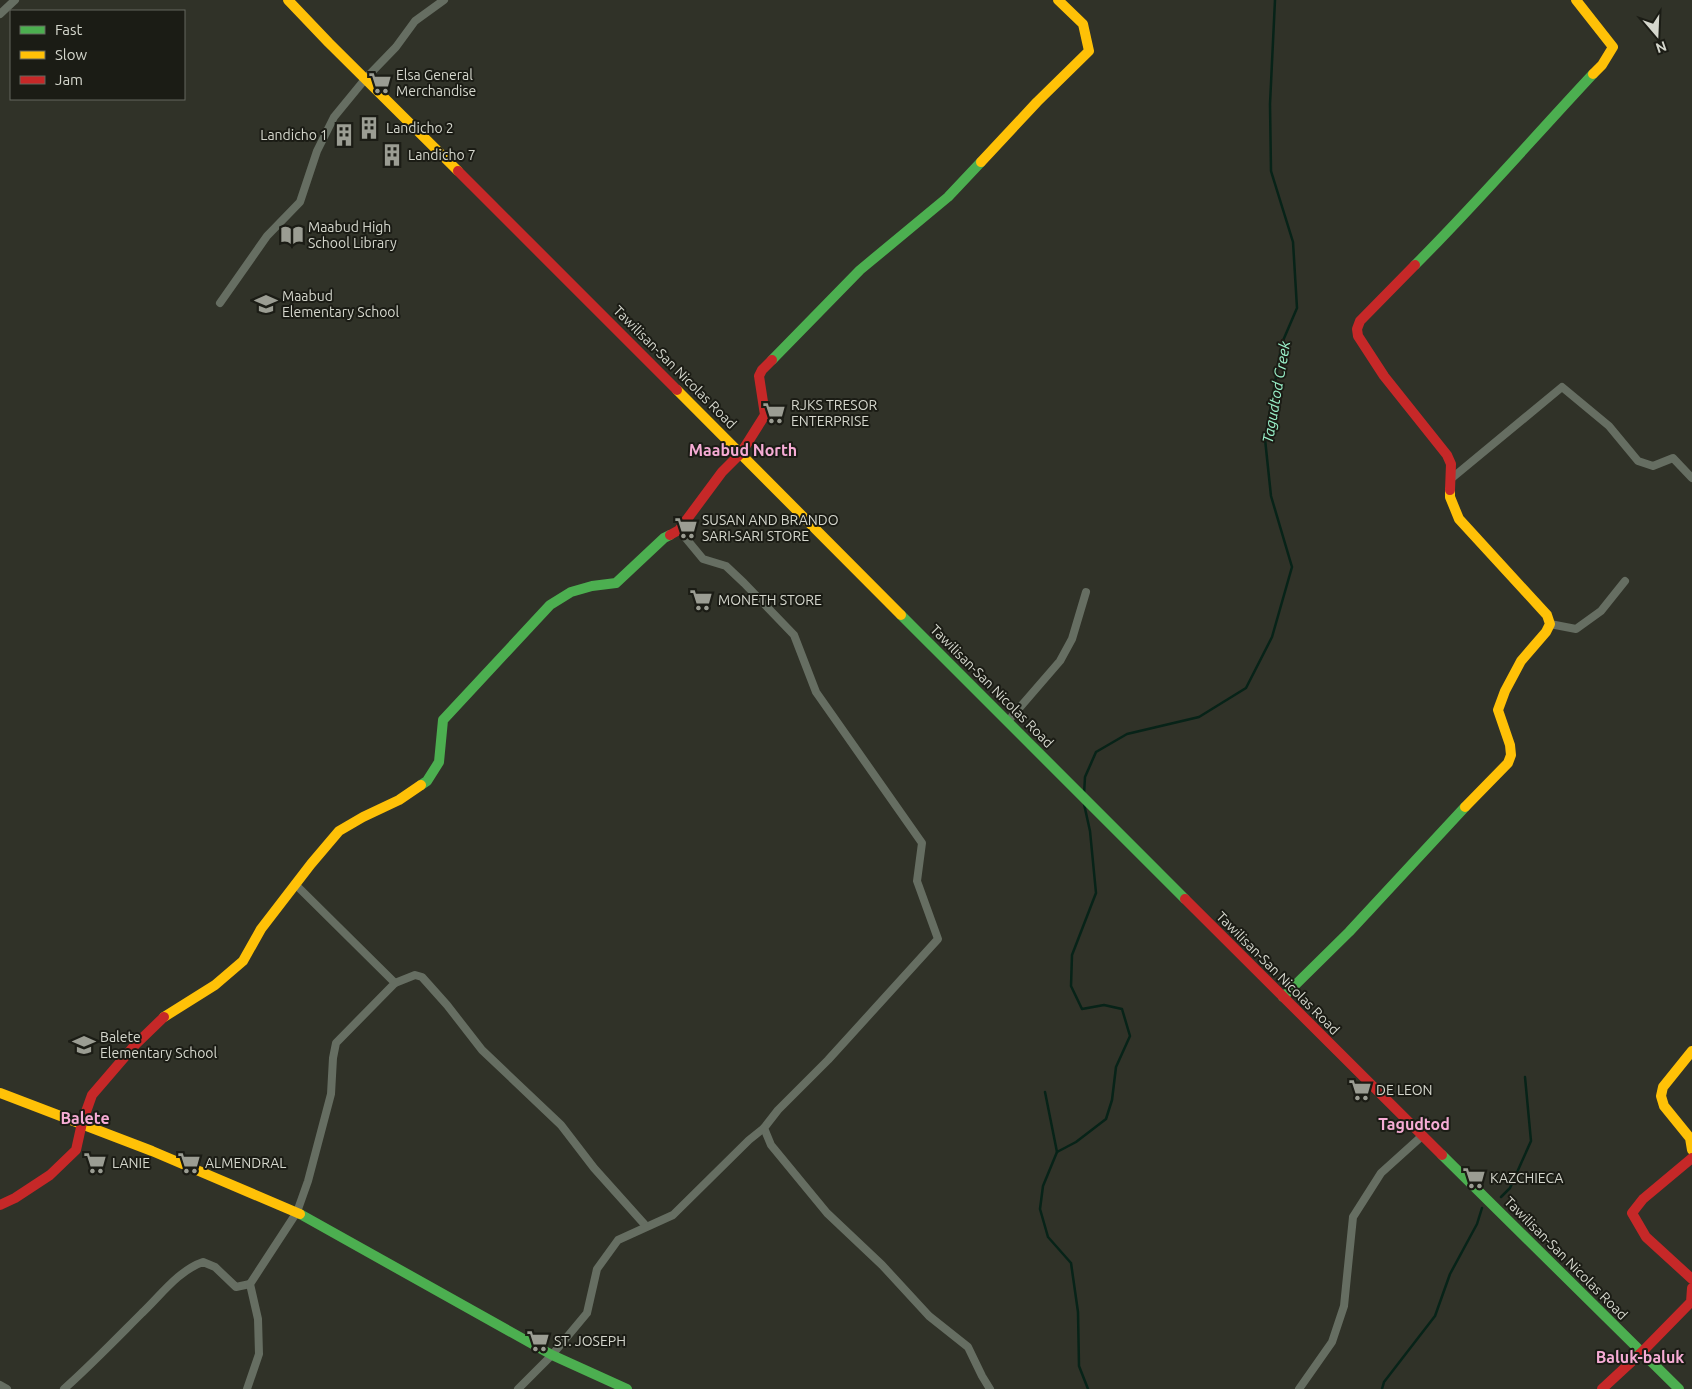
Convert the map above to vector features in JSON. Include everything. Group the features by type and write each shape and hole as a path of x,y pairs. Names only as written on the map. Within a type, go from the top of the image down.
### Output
{"street":[{"path":"0,14 14,0"},
{"name":"Tawilisan-San Nicolas Road","path":"288,0 1073,788 1679,1389"},
{"path":"220,303 267,236 300,202 317,151 334,117 366,78 396,47 415,21 444,0"},
{"path":"0,1205 15,1198 50,1175 76,1150 82,1123 92,1095 135,1045 167,1014 215,985 243,961 261,929 339,831 399,800 427,781 439,762 442,720 550,605 570,592 592,586 616,583 664,538 678,530 722,472 741,453 764,415 759,376 762,370 860,270 948,197 1037,102 1089,51 1083,24 1058,0"},
{"path":"1283,997 1349,932 1508,763 1511,755 1510,745 1498,710 1505,691 1521,661 1546,632 1550,624 1547,615 1460,520 1450,498 1452,478 1448,455 1384,376 1358,336 1357,329 1360,321 1448,232 1602,65 1613,47 1576,0"},
{"path":"1452,478 1562,387 1609,426 1638,461 1653,466 1673,458 1692,478"},
{"path":"518,1389 552,1355 587,1313 597,1269 618,1240 673,1215 749,1140 764,1128 778,1110 828,1060 938,940 917,882 922,843 816,692 794,635 744,582 726,566 703,560 678,530"},
{"path":"1550,624 1576,629 1601,611 1625,581"},
{"path":"1008,721 1060,661 1072,639 1086,592"},
{"path":"295,884 395,983"},
{"path":"247,1389 259,1354 258,1318 250,1284 297,1212 308,1181 331,1094 333,1058 336,1043 395,983 415,975 422,977 447,1005 482,1050 561,1124 594,1168 646,1226"},
{"path":"1692,1051 1663,1087 1661,1096 1664,1106 1690,1138 1692,1150"},
{"path":"0,1093 152,1151 297,1212 552,1355 627,1389"},
{"path":"764,1128 771,1145 827,1213 882,1265 930,1316 968,1347 990,1389"},
{"path":"1299,1389 1332,1342 1344,1306 1353,1217 1381,1173 1422,1136"},
{"path":"1692,1158 1642,1199 1632,1213 1646,1238 1692,1279"},
{"path":"64,1389 170,1285 193,1265 204,1262 215,1267 236,1286 250,1284"},
{"path":"1602,1389 1642,1352 1691,1302 1692,1288"},
{"path":"0,1384 7,1389"}],"waterway":[{"name":"Tagudtod Creek","path":"1084,794 1085,777 1096,752 1127,734 1199,717 1246,688 1272,637 1292,567 1271,496 1265,439 1282,343 1297,308 1293,242 1271,171 1270,104 1275,0"},
{"name":"Tagudtod Creek","path":"1084,804 1090,831 1096,893 1072,955 1071,986 1082,1009 1104,1005 1122,1009 1130,1036 1116,1067 1112,1100 1106,1119 1076,1142 1057,1152 1043,1186 1040,1209 1048,1237 1071,1263 1078,1312 1079,1366 1088,1389"},
{"path":"1501,1197 1510,1188 1531,1141 1525,1077"},
{"path":"1045,1092 1057,1152"},
{"path":"1382,1389 1384,1382 1435,1316 1450,1274 1477,1224 1482,1208"}],"traffic: fast":[{"path":"1415,265 1593,74"},
{"path":"772,360 860,270 948,197 981,162"},
{"path":"421,785 427,781 439,762 443,720 550,605 571,592 592,586 616,583 664,538 670,535"},
{"path":"901,615 1185,899"},
{"path":"1283,997 1349,932 1465,807"},
{"path":"1442,1155 1679,1389"},
{"path":"300,1214 552,1355 627,1389"}],"traffic: slow":[{"path":"288,0 458,171"},
{"path":"981,162 1037,102 1089,51 1083,24 1058,0"},
{"path":"1576,0 1613,47 1602,65 1593,74"},
{"path":"677,390 901,615"},
{"path":"1450,490 1450,497 1459,519 1547,615 1550,624 1546,632 1521,661 1505,691 1498,710 1510,745 1511,755 1508,763 1465,807"},
{"path":"164,1017 215,985 243,961 261,929 339,831 399,800 421,785"},
{"path":"1692,1051 1663,1087 1661,1096 1664,1106 1690,1138 1692,1150"},
{"path":"0,1093 152,1151 300,1214"}],"traffic: jam":[{"path":"458,171 677,390"},
{"path":"1415,265 1360,321 1357,329 1358,336 1384,376 1447,455 1451,464 1450,490"},
{"path":"670,535 679,530 722,472 741,453 765,415 759,376 772,360"},
{"path":"1185,899 1442,1155"},
{"path":"0,1205 15,1198 50,1175 76,1150 82,1123 92,1095 135,1045 164,1017"},
{"path":"1692,1158 1643,1199 1632,1213 1646,1237 1692,1279"},
{"path":"1602,1389 1642,1352 1691,1302 1692,1288"}],"place":[{"name":"Elsa General Merchandise","path":"380,83"},
{"name":"Landicho 2","path":"369,128"},
{"name":"Landicho 1","path":"344,135"},
{"name":"Landicho 7","path":"392,155"},
{"name":"Maabud High School Library","path":"292,235"},
{"name":"Maabud Elementary School","path":"266,304"},
{"name":"RJKS TRESOR ENTERPRISE","path":"774,413"},
{"name":"SUSAN AND BRANDO SARI-SARI STORE","path":"686,528"},
{"name":"MONETH STORE","path":"701,600"},
{"name":"Balete Elementary School","path":"84,1045"},
{"name":"DE LEON","path":"1360,1090"},
{"name":"LANIE","path":"95,1163"},
{"name":"ALMENDRAL","path":"189,1163"},
{"name":"KAZCHIECA","path":"1474,1178"},
{"name":"ST. JOSEPH","path":"538,1341"}],"district":[{"name":"Maabud North","path":"743,450"},
{"name":"Balete","path":"85,1118"},
{"name":"Tagudtod","path":"1414,1124"},
{"name":"Baluk-baluk","path":"1640,1357"}]}
